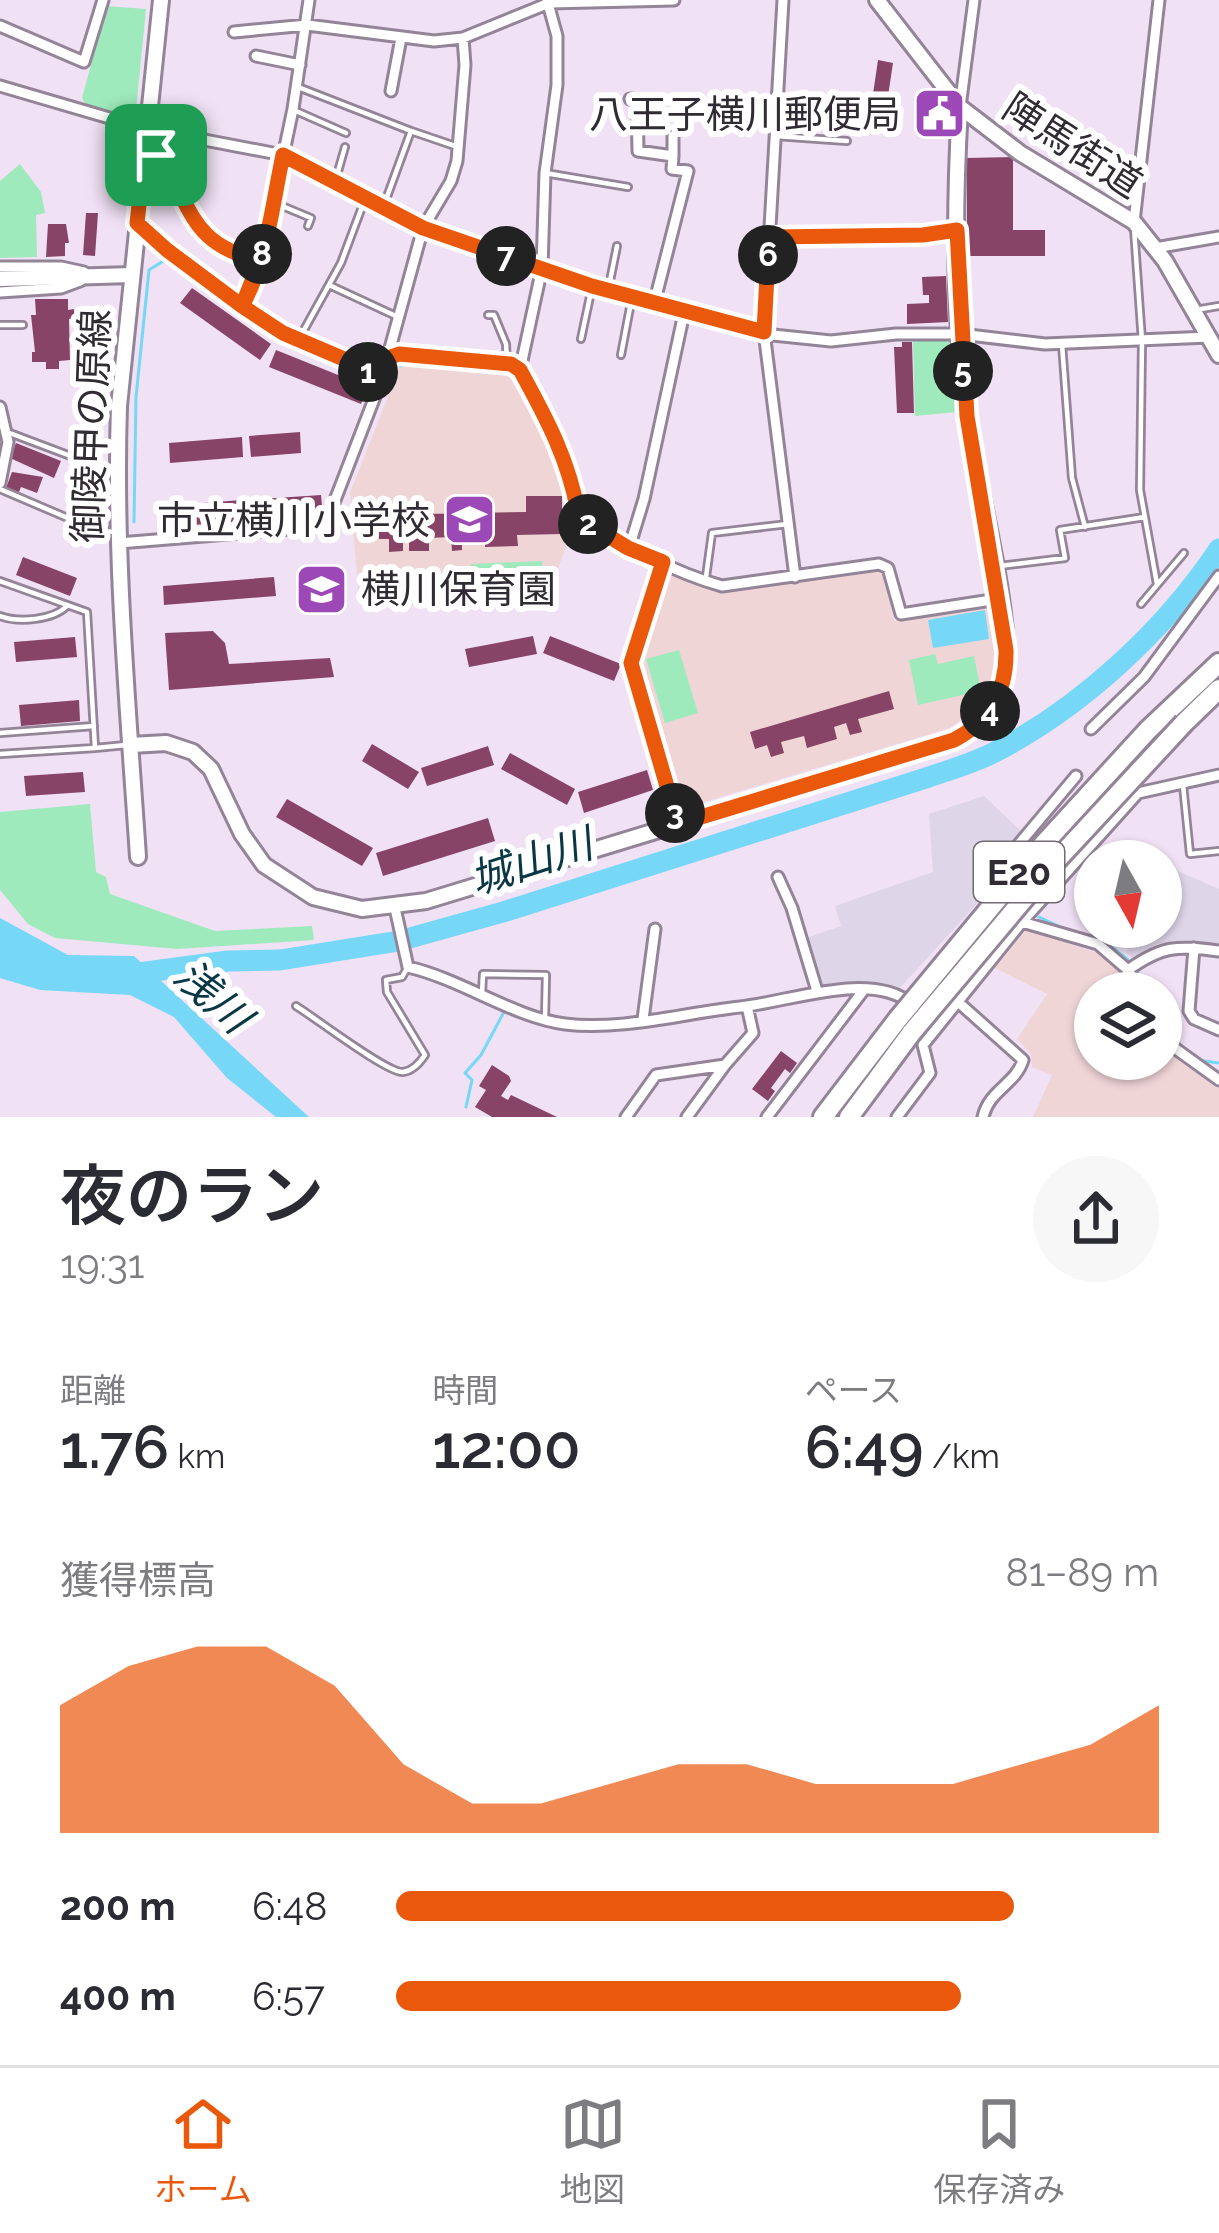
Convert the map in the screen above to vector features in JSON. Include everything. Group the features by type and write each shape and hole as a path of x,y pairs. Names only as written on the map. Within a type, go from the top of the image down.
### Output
{"highway":[{"name":"E20","path":"849,1117 905,1026 1039,849 1148,730 1219,662"},
{"name":"E20","path":"823,1117 1219,689"}],"street":[{"path":"0,26 84,62 103,0"},
{"name":"御陵甲の原線","path":"138,856 117,472 161,0"},
{"path":"242,306 260,261 273,202 309,0"},
{"path":"234,32 307,25 434,41 463,38 548,2 674,0"},
{"path":"783,0 764,332 795,577"},
{"name":"陣馬街道","path":"877,0 960,107 1020,153 1134,222 1155,248 1219,355"},
{"path":"131,745 166,742 202,758 254,853 294,887 344,907 396,915 970,731 989,712 1005,676 1006,650 967,416 960,334 960,107 974,0"},
{"path":"1134,222 1159,0"},
{"path":"520,370 542,268 545,173 557,85 557,36 548,2"},
{"path":"391,91 401,38"},
{"path":"117,537 325,526 381,381 423,228 451,181 460,148 463,38"},
{"path":"256,56 300,65"},
{"path":"0,86 147,129 283,155 423,228 608,291 764,332 831,341 960,334 1062,344 1209,337"},
{"path":"638,100 638,151 673,156"},
{"path":"654,304 688,171 672,169 673,136"},
{"path":"137,223 242,306 298,341 358,365 381,381"},
{"path":"769,237 923,235 957,230"},
{"path":"1155,248 1219,237"},
{"path":"0,267 62,267 96,275"},
{"path":"0,292 61,288 96,275"},
{"path":"0,279 132,275"},
{"path":"628,548 644,499 684,314"},
{"path":"388,358 412,354 507,363 520,370 559,440 573,477 579,518 628,548 706,581 722,586 879,564 888,568 901,614 998,599"},
{"path":"0,406 8,451 0,486"},
{"path":"663,562 631,663 678,824"},
{"path":"1090,729 1144,677 1219,576"},
{"path":"897,1117 930,1073 923,1046 938,1024 1138,794 1219,775"},
{"path":"1074,937 1022,922 983,887 1076,776"},
{"path":"778,877 817,991"},
{"path":"396,915 407,966 545,1019 586,1025 747,1006 817,991 863,991 900,994 938,1024"},
{"path":"643,1019 655,929"},
{"path":"1103,948 1128,970 1155,951 1180,946 1219,951"},
{"path":"1194,948 1189,1011 1194,1019 1219,1030"},
{"path":"767,1117 863,991"},
{"path":"958,1001 1023,1060 1017,1076 986,1103 983,1117"},
{"path":"687,1117 752,1033 747,1006"},
{"path":"1182,1053 1219,1080"},
{"path":"626,1117 656,1076 725,1065"}],"lane":[{"path":"296,87 460,148"},
{"path":"292,109 346,133"},
{"path":"383,207 411,130"},
{"path":"776,136 847,142"},
{"path":"335,182 345,146"},
{"path":"145,152 160,159 183,205 216,243 260,261"},
{"path":"545,173 628,188"},
{"path":"298,341 329,285 365,199"},
{"path":"273,202 311,218 308,226"},
{"path":"1134,222 1142,341 1140,490 1157,584"},
{"path":"608,291 617,246"},
{"path":"329,285 398,317"},
{"path":"581,339 592,286"},
{"path":"621,355 632,297"},
{"path":"1193,311 1219,306"},
{"path":"488,315 494,315 506,344 507,363"},
{"path":"0,325 23,325"},
{"path":"1062,344 1072,478 1085,526"},
{"path":"7,432 106,472 117,472"},
{"path":"0,486 117,537"},
{"path":"993,567 1065,558 1060,530 1145,517"},
{"path":"706,581 712,533 788,524"},
{"path":"1141,604 1184,553"},
{"path":"0,581 87,612 95,748"},
{"path":"0,616 10,620 58,615 68,606"},
{"path":"0,733 94,726"},
{"path":"0,754 131,745"},
{"path":"1184,785 1190,854 1219,851"},
{"path":"296,1006 367,1054 398,1071 408,1071 425,1055 387,992 386,980 402,977 407,966"},
{"path":"482,993 483,974 546,976 545,1019"}],"shaded area":[{"path":"412,360 506,370 519,382 559,457 575,523 548,595 534,603 370,607 359,599 350,493 400,366"},
{"path":"876,571 883,574 894,621 988,606 997,654 981,705 950,728 687,807 679,803 637,661 668,574 730,592"},
{"path":"984,796 1022,832 975,886 983,897 899,989 821,986 806,938 841,926 835,906 933,872 929,814"},
{"path":"1182,873 1219,889 1219,946 1182,943"},
{"path":"1025,931 1044,931 1074,948 1108,956 1124,972 1074,972 1074,1080 1182,1080 1182,1061 1219,1087 1219,1117 1033,1117 1052,1075 1032,1067 1031,1054 1017,1039 1047,994 995,968"},
{"path":"1129,948 1156,948 1134,960 1126,952"}],"green space":[{"path":"107,6 146,9 135,120 86,105 82,98"},
{"path":"20,164 41,192 45,213 36,215 37,257 0,258 0,181"},
{"path":"913,340 949,341 957,412 915,416"},
{"path":"542,561 543,571 534,572 535,600 472,603 471,564"},
{"path":"679,650 698,713 665,723 646,659"},
{"path":"935,654 938,664 974,656 981,691 918,705 909,660"},
{"path":"90,804 96,872 106,877 110,894 215,931 312,926 314,940 177,949 55,938 28,924 0,890 0,812"}],"water":[{"path":"451,574 452,601 394,603 393,576"},
{"path":"985,610 989,639 933,648 928,620"},
{"path":"0,918 68,955 134,956 309,1117 276,1117 227,1078 174,1017 130,995 40,990 0,978"}],"building":[{"path":"878,60 893,63 888,96 873,94"},
{"path":"1110,145 1132,159 1123,174 1100,160"},
{"path":"1013,157 1013,230 1045,230 1045,256 967,256 967,158"},
{"path":"86,213 98,213 95,256 83,255"},
{"path":"48,224 66,224 65,256 46,257"},
{"path":"946,276 948,322 907,324 907,304 929,303 929,295 923,295 922,277"},
{"path":"192,288 271,344 260,360 180,303"},
{"path":"35,299 68,299 68,310 74,309 75,319 69,319 70,360 59,361 59,369 32,362"},
{"path":"902,342 912,342 914,413 897,413 894,347 902,347"},
{"path":"276,350 368,387 361,404 269,367"},
{"path":"69,430 89,430 89,451 69,451"},
{"path":"300,432 301,453 251,457 249,436"},
{"path":"242,437 243,457 170,463 169,443"},
{"path":"16,443 61,461 54,478 10,458"},
{"path":"12,472 43,477 37,493 6,488"},
{"path":"321,495 323,516 249,521 248,500"},
{"path":"526,496 562,496 562,534 517,535 518,546 485,547 485,536 462,536 462,550 452,551 451,537 429,538 429,551 409,551 409,537 403,538 403,551 389,552 389,539 379,539 378,515 526,512"},
{"path":"241,500 242,521 169,527 168,506"},
{"path":"23,557 77,578 70,596 16,575"},
{"path":"274,577 276,596 164,605 163,586"},
{"path":"213,631 225,643 229,664 330,658 334,677 169,690 165,633"},
{"path":"533,636 537,654 469,667 465,649"},
{"path":"550,636 621,664 614,681 543,653"},
{"path":"75,637 77,657 16,662 14,642"},
{"path":"889,691 894,709 858,719 862,732 850,735 846,723 834,727 837,739 807,748 804,736 781,742 784,753 771,757 767,745 755,749 750,732"},
{"path":"79,700 80,721 21,726 19,705"},
{"path":"372,744 419,772 408,789 362,761"},
{"path":"488,746 494,765 427,786 421,768"},
{"path":"510,753 575,789 567,805 501,769"},
{"path":"647,770 653,790 584,813 578,792"},
{"path":"83,772 85,792 26,796 24,776"},
{"path":"287,799 373,848 362,866 276,817"},
{"path":"488,818 495,841 383,876 376,853"},
{"path":"781,1051 797,1063 790,1073 785,1069 768,1101 752,1089"},
{"path":"492,1065 511,1081 501,1096 508,1100 511,1095 557,1117 492,1117 475,1107 486,1090 479,1086"}],"waterway":[{"path":"134,522 136,397 149,270 165,260"},
{"path":"400,366 412,360 506,370"},
{"name":"城山川","path":"124,975 228,961 280,960 399,941 970,763 1027,734 1090,689 1173,609 1219,549"},
{"path":"1039,917 1069,931"},
{"path":"1113,948 1128,960"},
{"path":"466,1107 472,1080 465,1073 481,1055 505,1010"},
{"path":"1197,1060 1219,1063"}],"place":[{"name":"八王子横川郵便局","path":"940,114"},
{"name":"市立横川小学校","path":"469,520"},
{"name":"横川保育園","path":"322,589"}],"route":[{"path":"156,155 145,152 137,223 242,306 253,286 260,261 283,155 423,228 547,273 764,332 769,237 923,235 957,230 967,416 1006,650 1005,676 989,712 954,740 678,824 631,663 663,562 628,548 579,518 573,477 559,440 520,370 511,364 399,354 388,358 381,381 358,365 283,333 242,306 260,261 216,243 195,222 156,155"}],"water label":[{"name":"浅川","path":"213,996"}]}
